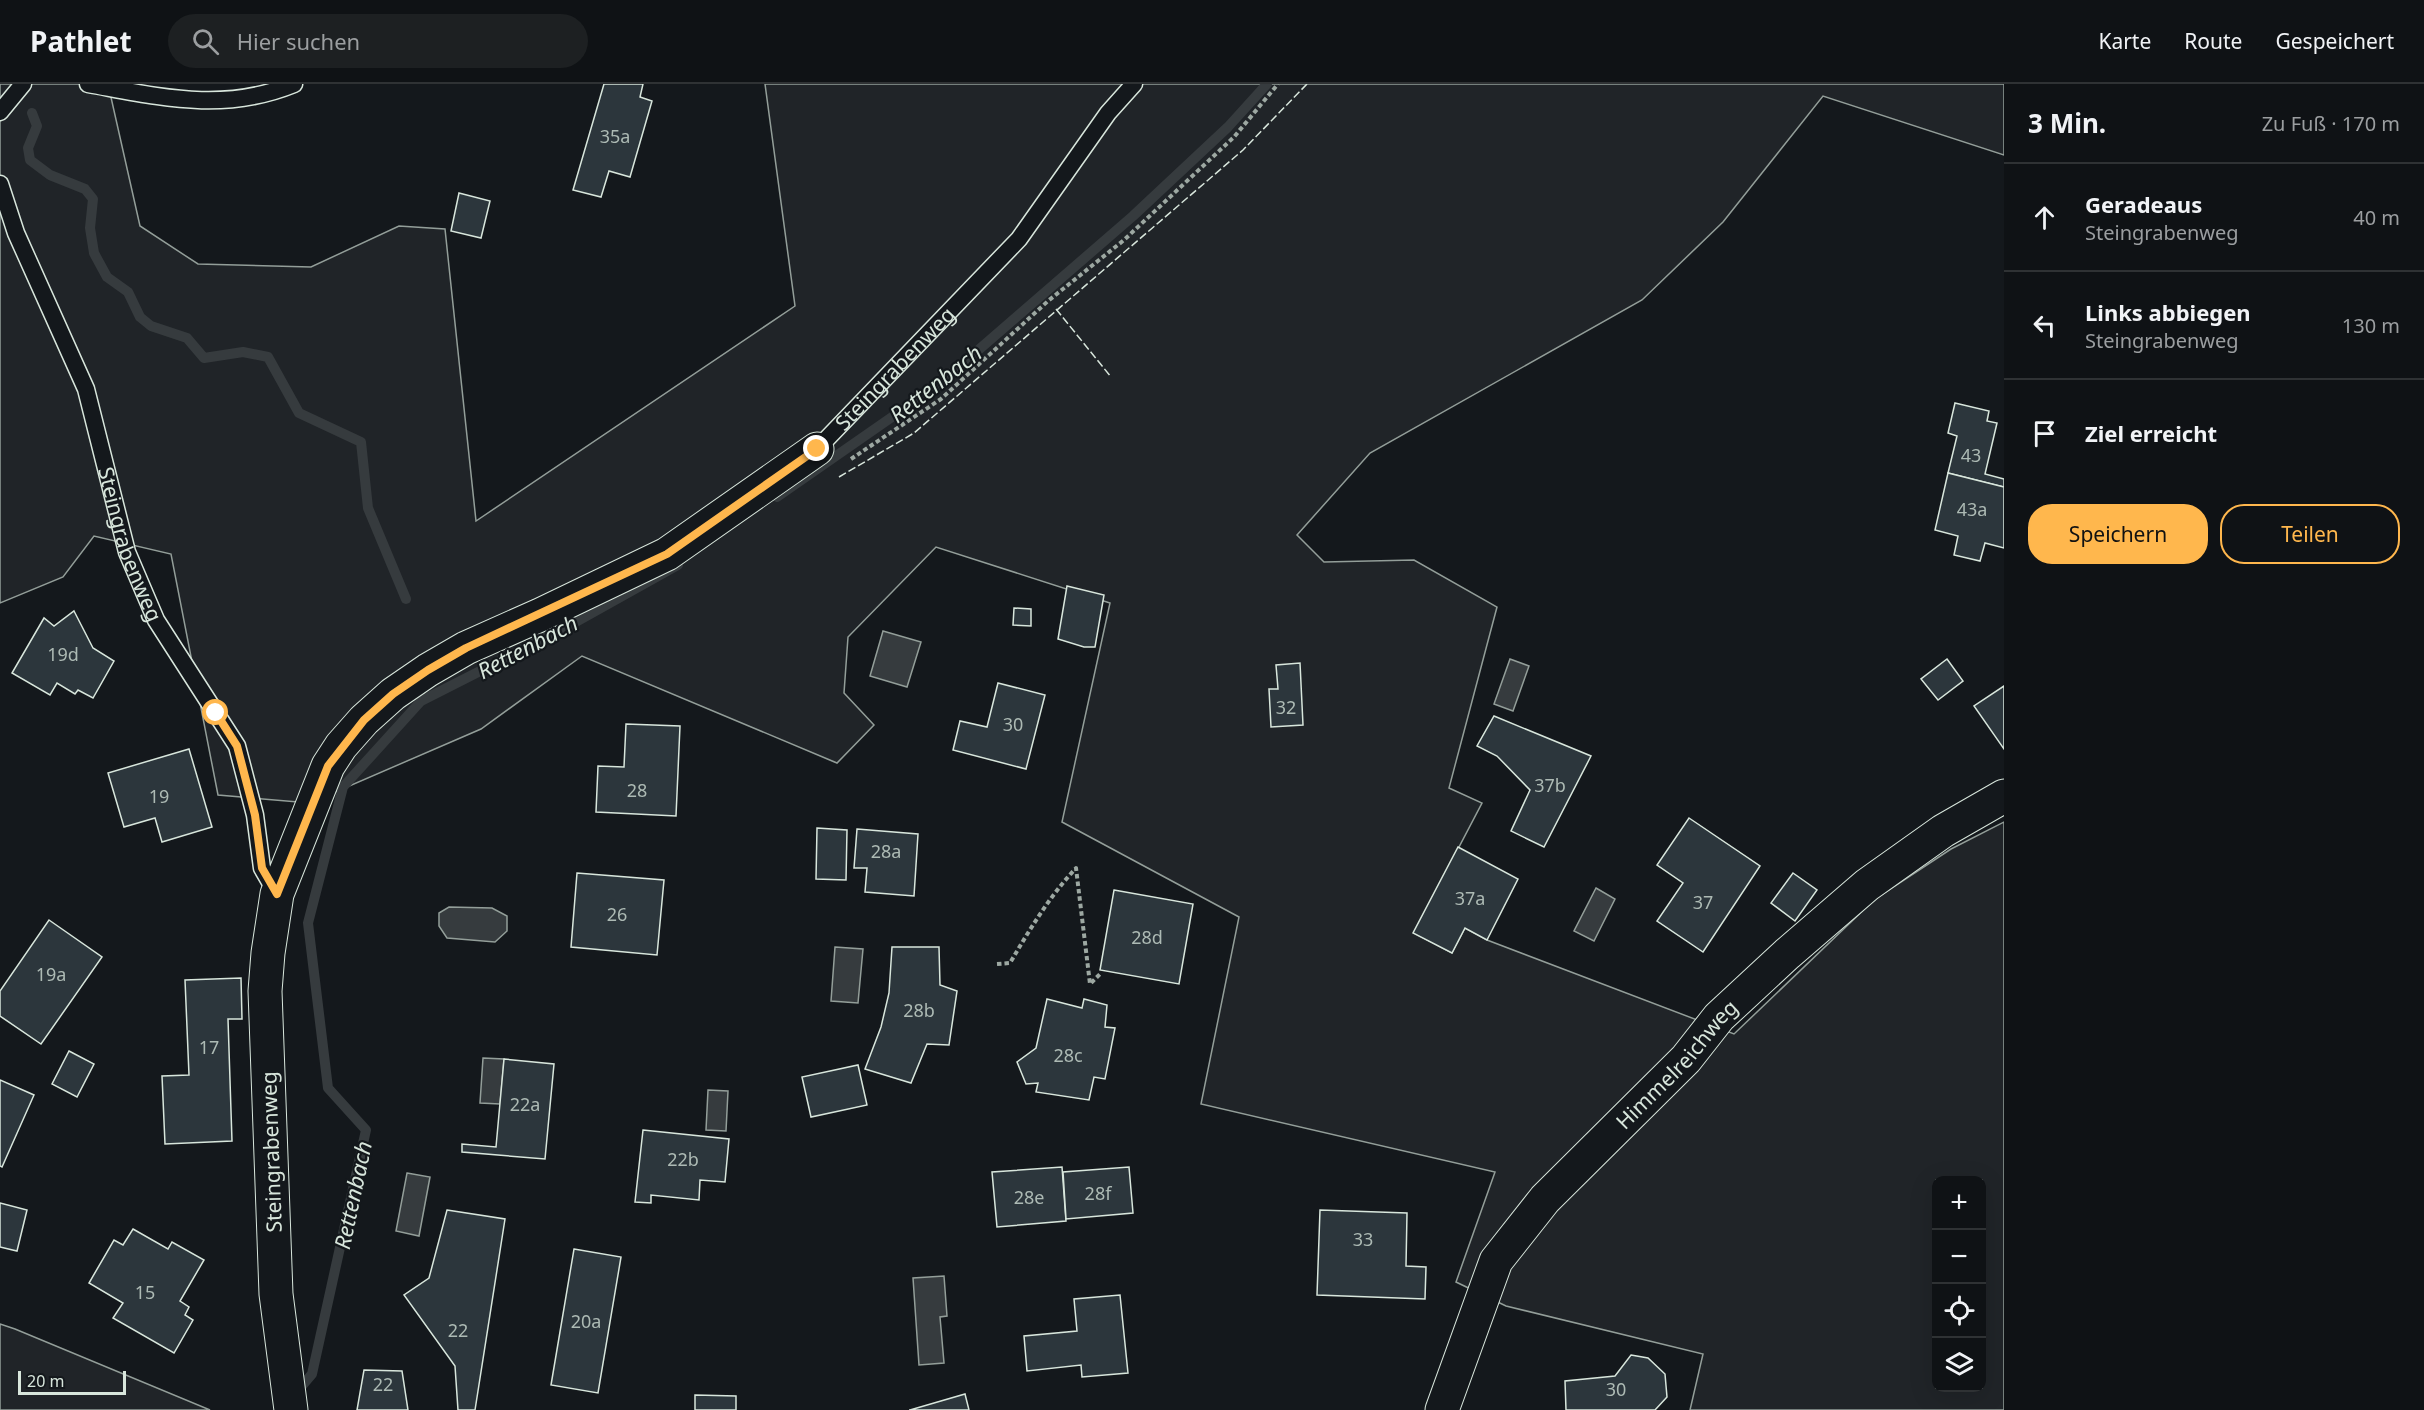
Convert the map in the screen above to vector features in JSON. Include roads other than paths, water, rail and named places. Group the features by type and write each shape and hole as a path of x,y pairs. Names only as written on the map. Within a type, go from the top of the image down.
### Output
{"street":[{"name":"Steingrabenweg","path":"290,1400 276,1294 265,991 268,952 277,894 328,766 364,720 393,694 428,670 466,648 667,554 830,457"},
{"name":"Himmelreichweg","path":"1442,1410 1496,1261 1545,1199 1686,1059 1719,1017 1787,954 1867,885 1943,831 2004,796"}],"lane":[{"path":"0,112 23,84"},
{"path":"88,84 154,96 213,102 273,92 294,84"},
{"name":"Steingrabenweg","path":"830,457 1019,239 1108,113 1134,84"},
{"name":"Steingrabenweg","path":"0,184 16,233 86,390 131,562 156,620 237,746 255,815 262,868 277,894"}],"waterway":[{"name":"Rettenbach","path":"777,497 938,385 1133,216 1228,127 1267,84"},
{"path":"32,113 37,126 28,148 30,160 50,175 85,189 93,199 90,228 94,253 107,277 128,292 140,317 151,326 187,338 204,358 243,352 268,357 299,413 361,442 368,508 406,599"},
{"name":"Rettenbach","path":"295,1394 312,1374 366,1130 328,1088 308,923 343,787 421,701 567,627 678,565"}]}
